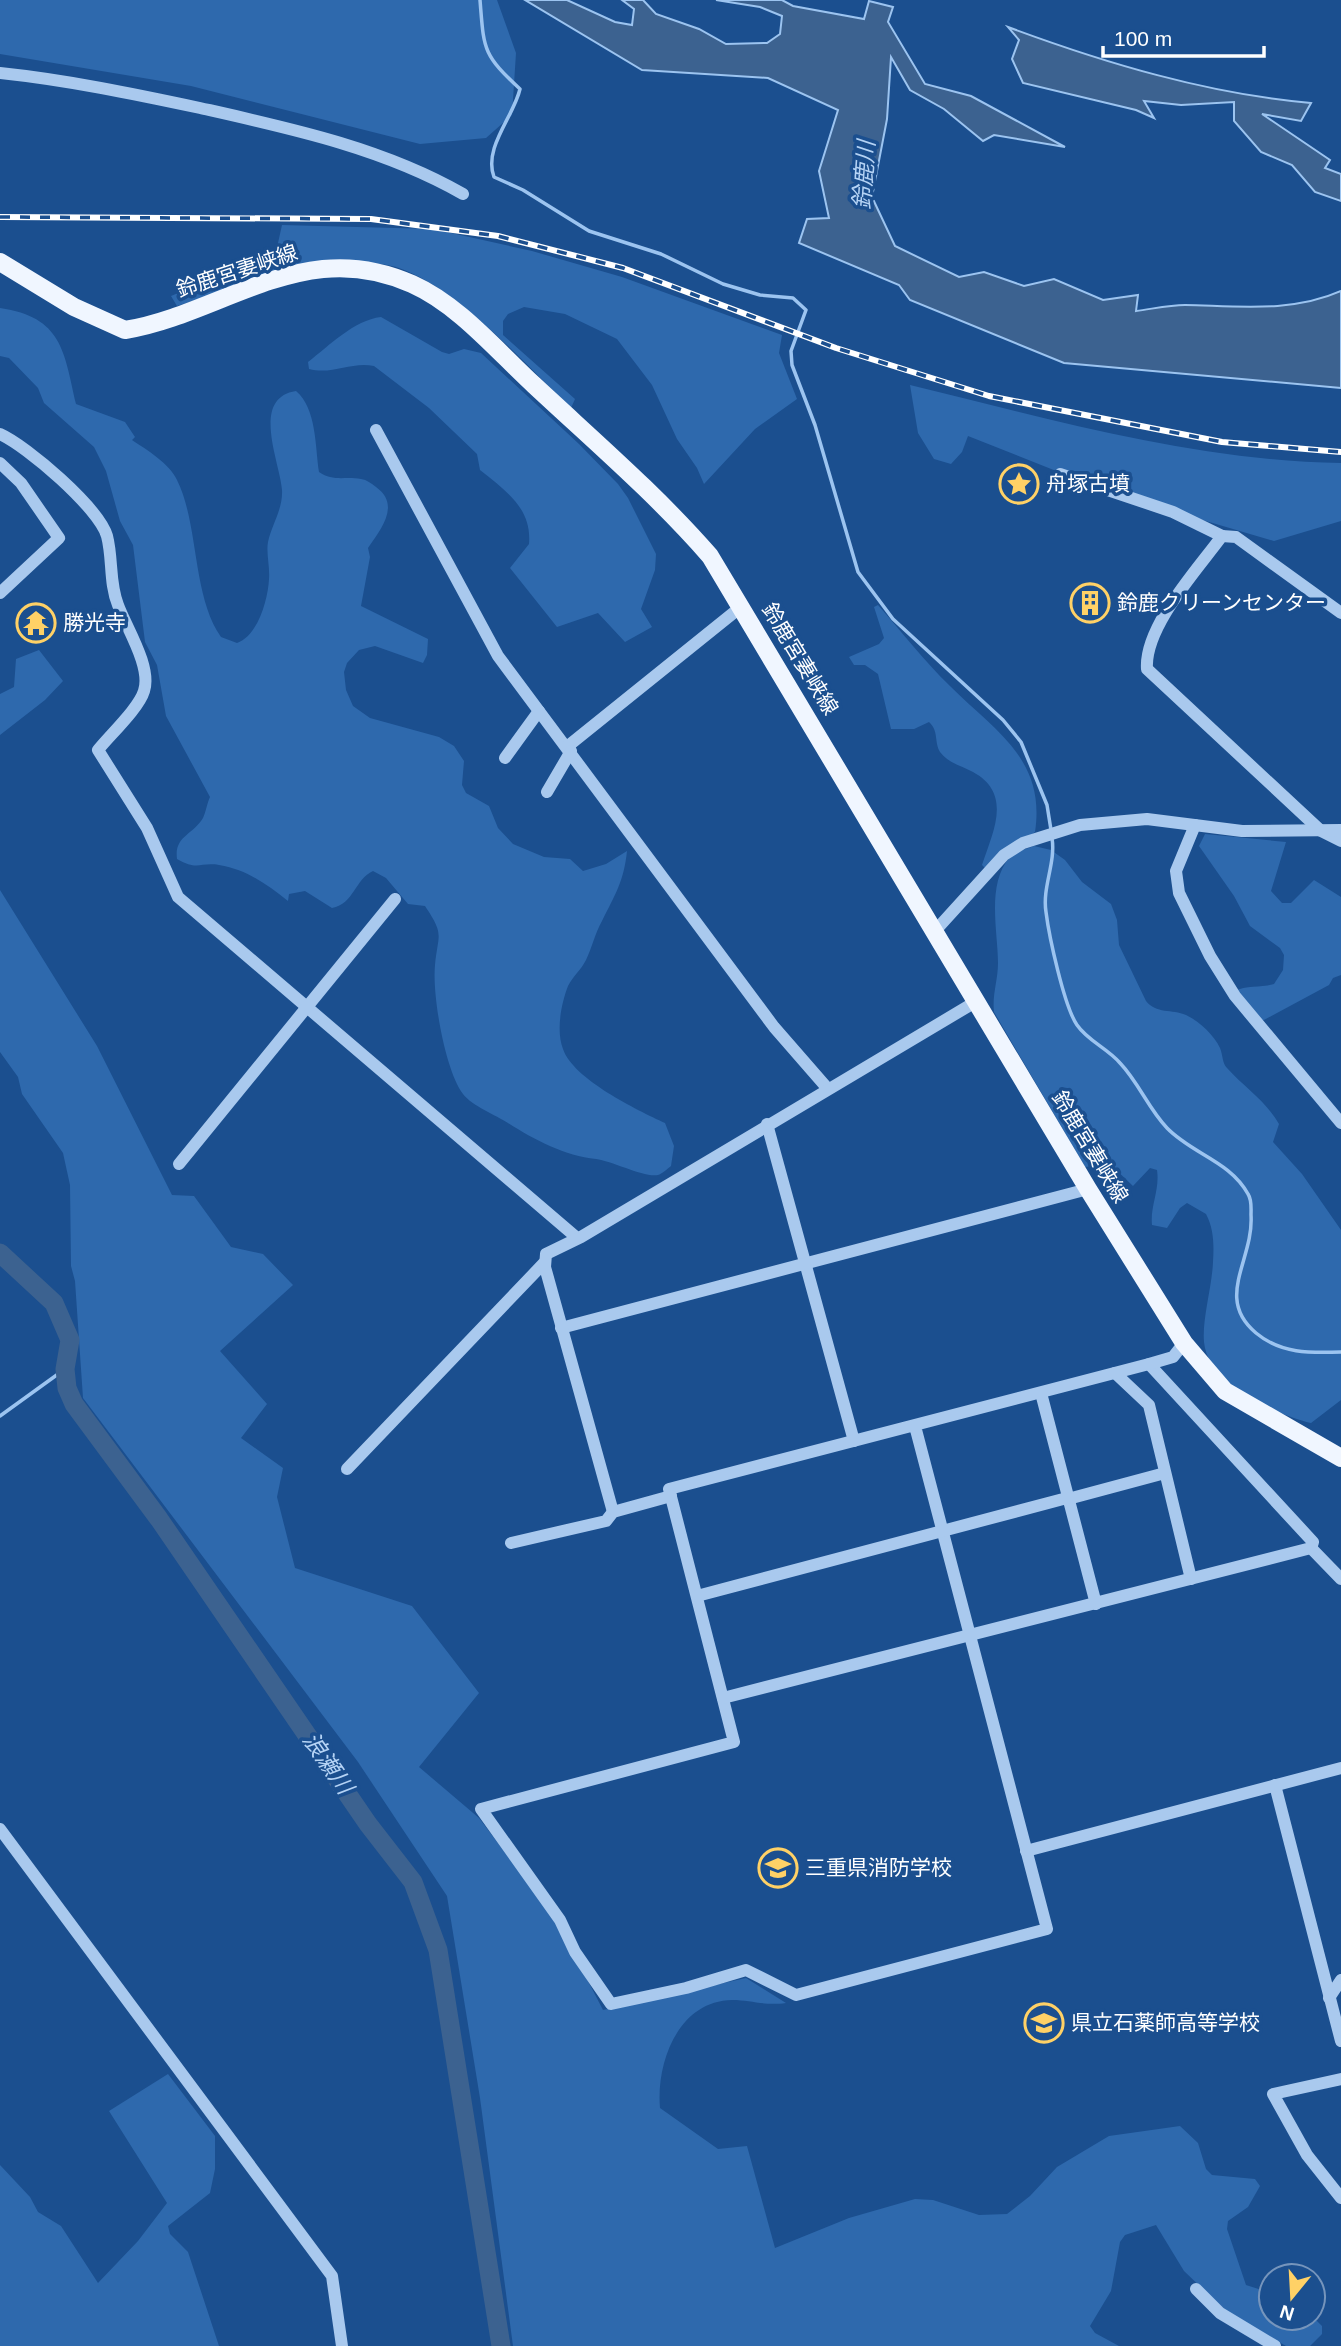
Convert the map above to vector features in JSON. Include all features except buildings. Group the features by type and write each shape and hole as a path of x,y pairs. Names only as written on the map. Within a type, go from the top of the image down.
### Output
{"main road":[{"name":"鈴鹿宮妻峡線","path":"0,262 74,307 125,330 308,271 365,271 413,284 464,320 651,491 710,556 1088,1189 1184,1343 1225,1391 1341,1458"}],"street":[{"path":"0,73 113,89 265,122 415,168 463,194"},
{"path":"376,430 498,656 774,1027 828,1089"},
{"path":"0,434 40,458 93,515 107,536 112,586 139,653 145,684 141,698 98,750 147,828 178,897 576,1237"},
{"path":"0,463 21,483 59,538 0,593"},
{"path":"1060,474 1174,512 1222,536 1236,537 1341,613"},
{"path":"1222,536 1157,622 1146,659 1147,669 1321,831 1341,841"},
{"path":"547,792 569,749 742,606"},
{"path":"505,758 539,711"},
{"path":"935,931 1004,855 1023,843 1064,830 1147,819 1242,831 1341,830"},
{"path":"1195,825 1175,876 1210,956 1235,996 1341,1123"},
{"path":"179,1164 395,899"},
{"path":"613,1512 562,1328 545,1262 546,1254 977,1001"},
{"path":"767,1124 854,1441"},
{"path":"562,1328 1088,1189"},
{"path":"346,1469 545,1262"},
{"path":"915,1426 1047,1929 796,1995 746,1970 611,2004 575,1952 560,1920 481,1809 734,1742 669,1489 1149,1364 1173,1357 1184,1343"},
{"path":"1149,1364 1313,1542 1311,1548"},
{"path":"1115,1373 1149,1405 1191,1579"},
{"path":"1041,1393 1096,1604"},
{"path":"697,1596 1165,1473"},
{"path":"511,1543 606,1521 613,1512 671,1496"},
{"path":"723,1698 1311,1548"},
{"path":"1311,1548 1341,1579"},
{"path":"1026,1852 1341,1768"},
{"path":"1275,1785 1341,2040"},
{"path":"0,1829 332,2276 342,2346"},
{"path":"1329,1998 1341,1980"},
{"path":"1341,2079 1273,2094 1307,2155 1341,2198"},
{"path":"1196,2289 1220,2313 1275,2346"}],"shaded area":[{"path":"0,0 497,0 516,53 512,115 486,138 420,144 191,86 0,54"},
{"path":"282,225 433,229 532,251 622,277 782,335 779,353 797,399 755,429 704,484 697,468 677,439 652,385 617,339 565,314 524,307 508,314 503,321 503,335 575,399 571,408 482,322 430,283 405,270 381,264 355,263 303,269 177,306 171,296 276,252"},
{"path":"0,308 36,319 48,328 63,353 76,404 125,422 135,437 132,440 169,468 184,498 205,601 221,637 237,643 251,633 267,596 268,542 282,497 273,448 271,418 274,405 282,396 296,391 308,408 314,429 319,472 334,478 365,480 383,494 388,509 383,525 368,548 370,557 361,606 428,639 427,655 423,663 375,646 359,650 347,663 344,672 346,690 353,706 370,718 439,737 454,746 464,761 462,785 466,793 489,806 498,828 513,844 544,857 570,859 583,871 606,864 627,851 624,871 615,895 597,930 586,960 568,986 561,1009 560,1034 563,1049 579,1071 607,1092 665,1123 674,1146 671,1166 665,1171 658,1175 645,1174 603,1160 562,1151 478,1106 463,1094 445,1051 438,1013 435,965 438,929 425,906 408,904 386,878 373,871 362,880 345,902 332,908 305,891 289,894 288,901 264,883 239,870 212,864 190,865 177,859 178,845 203,818 210,797 166,716 157,665 145,642 133,545 120,521 106,471 94,447 44,403 38,388 9,358 0,356"},
{"path":"381,317 442,352 449,354 464,349 481,353 618,484 628,498 656,554 655,570 641,609 652,627 625,642 598,613 557,627 510,568 529,544 526,520 515,501 480,470 477,454 429,408 374,366 309,369 308,362 342,335 361,323"},
{"path":"910,385 1070,424 1178,446 1232,455 1341,463 1341,521 1274,541 1114,494 968,436 962,452 951,464 934,459 918,433"},
{"path":"878,605 940,676 1014,748 1033,785 1035,832 1002,855 987,870 982,865 997,814 993,791 973,772 943,756 929,722 914,729 891,729 878,674 865,665 854,665 849,657 879,644 884,638 874,607"},
{"path":"39,650 63,681 45,700 0,735 0,694 14,687 16,659"},
{"path":"1205,834 1286,842 1271,891 1282,903 1291,903 1314,880 1341,897 1341,975 1333,978 1329,985 1262,1021 1235,991 1274,984 1283,970 1284,955 1280,948 1250,926 1234,896 1199,846"},
{"path":"1034,846 1051,850 1065,860 1082,882 1111,904 1117,920 1119,945 1146,1001 1159,1010 1186,1015 1210,1033 1220,1048 1225,1066 1261,1101 1279,1124 1273,1142 1302,1174 1341,1230 1341,1400 1311,1423 1280,1413 1246,1395 1217,1372 1208,1357 1204,1333 1213,1250 1212,1232 1206,1214 1187,1203 1180,1208 1167,1228 1152,1225 1157,1170 1150,1168 1133,1186 1110,1164 1085,1167 994,1012 998,963 995,908 998,881 1010,857"},
{"path":"0,890 97,1046 172,1195 194,1196 231,1247 263,1254 293,1285 220,1351 267,1404 241,1438 283,1468 277,1497 295,1568 412,1606 479,1693 419,1767 479,1818 557,1921 603,2010 746,1978 786,2003 732,2000 713,2003 697,2011 684,2023 674,2038 662,2072 660,2090 660,2108 718,2149 747,2146 775,2248 849,2218 915,2199 933,2200 979,2215 1007,2214 1030,2196 1057,2167 1109,2136 1180,2126 1198,2143 1206,2169 1212,2175 1255,2179 1260,2186 1248,2207 1228,2221 1227,2229 1246,2285 1257,2289 1257,2330 1229,2314 1184,2271 1156,2225 1125,2235 1120,2242 1111,2291 1090,2326 1095,2333 1119,2346 513,2346 480,2098 447,1896 358,1762 83,1398 75,1281 71,1266 70,1185 63,1153 22,1094 18,1077 0,1052"},
{"path":"168,2074 215,2136 215,2169 210,2193 168,2226 170,2234 188,2252 219,2346 0,2346 0,2165 30,2197 38,2212 61,2226 98,2283 138,2241 167,2203 109,2111"},
{"path":"1261,2332 1322,2332 1310,2346 1286,2346"}],"water":[{"name":"鈴鹿川","path":"525,0 567,0 615,22 632,25 634,9 622,0 643,0 656,14 699,29 726,44 767,43 780,34 782,16 760,7 716,0 782,0 793,6 864,19 869,1 893,7 888,22 925,84 971,96 1065,147 994,135 983,141 944,109 910,90 891,57 887,119 872,197 895,246 959,277 984,272 1024,286 1054,279 1103,300 1138,295 1136,311 1179,305 1264,307 1303,303 1341,291 1341,388 1064,363 910,300 899,285 799,243 807,219 829,218 819,171 838,110 768,78 642,70"},
{"path":"1008,27 1157,75 1272,99 1311,103 1301,121 1262,114 1330,160 1325,168 1341,174 1341,201 1315,192 1292,165 1261,152 1234,121 1234,102 1181,105 1144,101 1154,118 1136,110 1023,83 1012,59 1019,40"}],"waterway":[{"path":"480,0 487,50 498,67 520,89 496,144 492,166 494,177 523,190 589,231 661,254 723,284 760,295 793,298 806,310 791,351 792,365 815,425 858,572 893,619 1003,720 1021,742 1047,805 1051,830"},
{"path":"1052,838 1046,912 1062,987 1077,1025 1120,1063 1167,1128 1231,1173 1248,1194 1251,1204 1250,1232 1237,1292 1238,1306 1244,1320 1266,1340 1286,1349 1341,1352"},
{"name":"浪瀬川","path":"0,1253 54,1303 70,1340 65,1369 67,1388 74,1404 159,1519 368,1824 413,1882 438,1950 501,2346"},
{"path":"0,1416 65,1369"}],"railway":[{"path":"0,217 371,219 498,236 623,268 836,348 989,396 1222,442 1341,452"}],"place":[{"name":"舟塚古墳","path":"1019,484"},
{"name":"鈴鹿クリーンセンター","path":"1090,603"},
{"name":"勝光寺","path":"36,623"},
{"name":"三重県消防学校","path":"778,1868"},
{"name":"県立石薬師高等学校","path":"1044,2023"}]}
